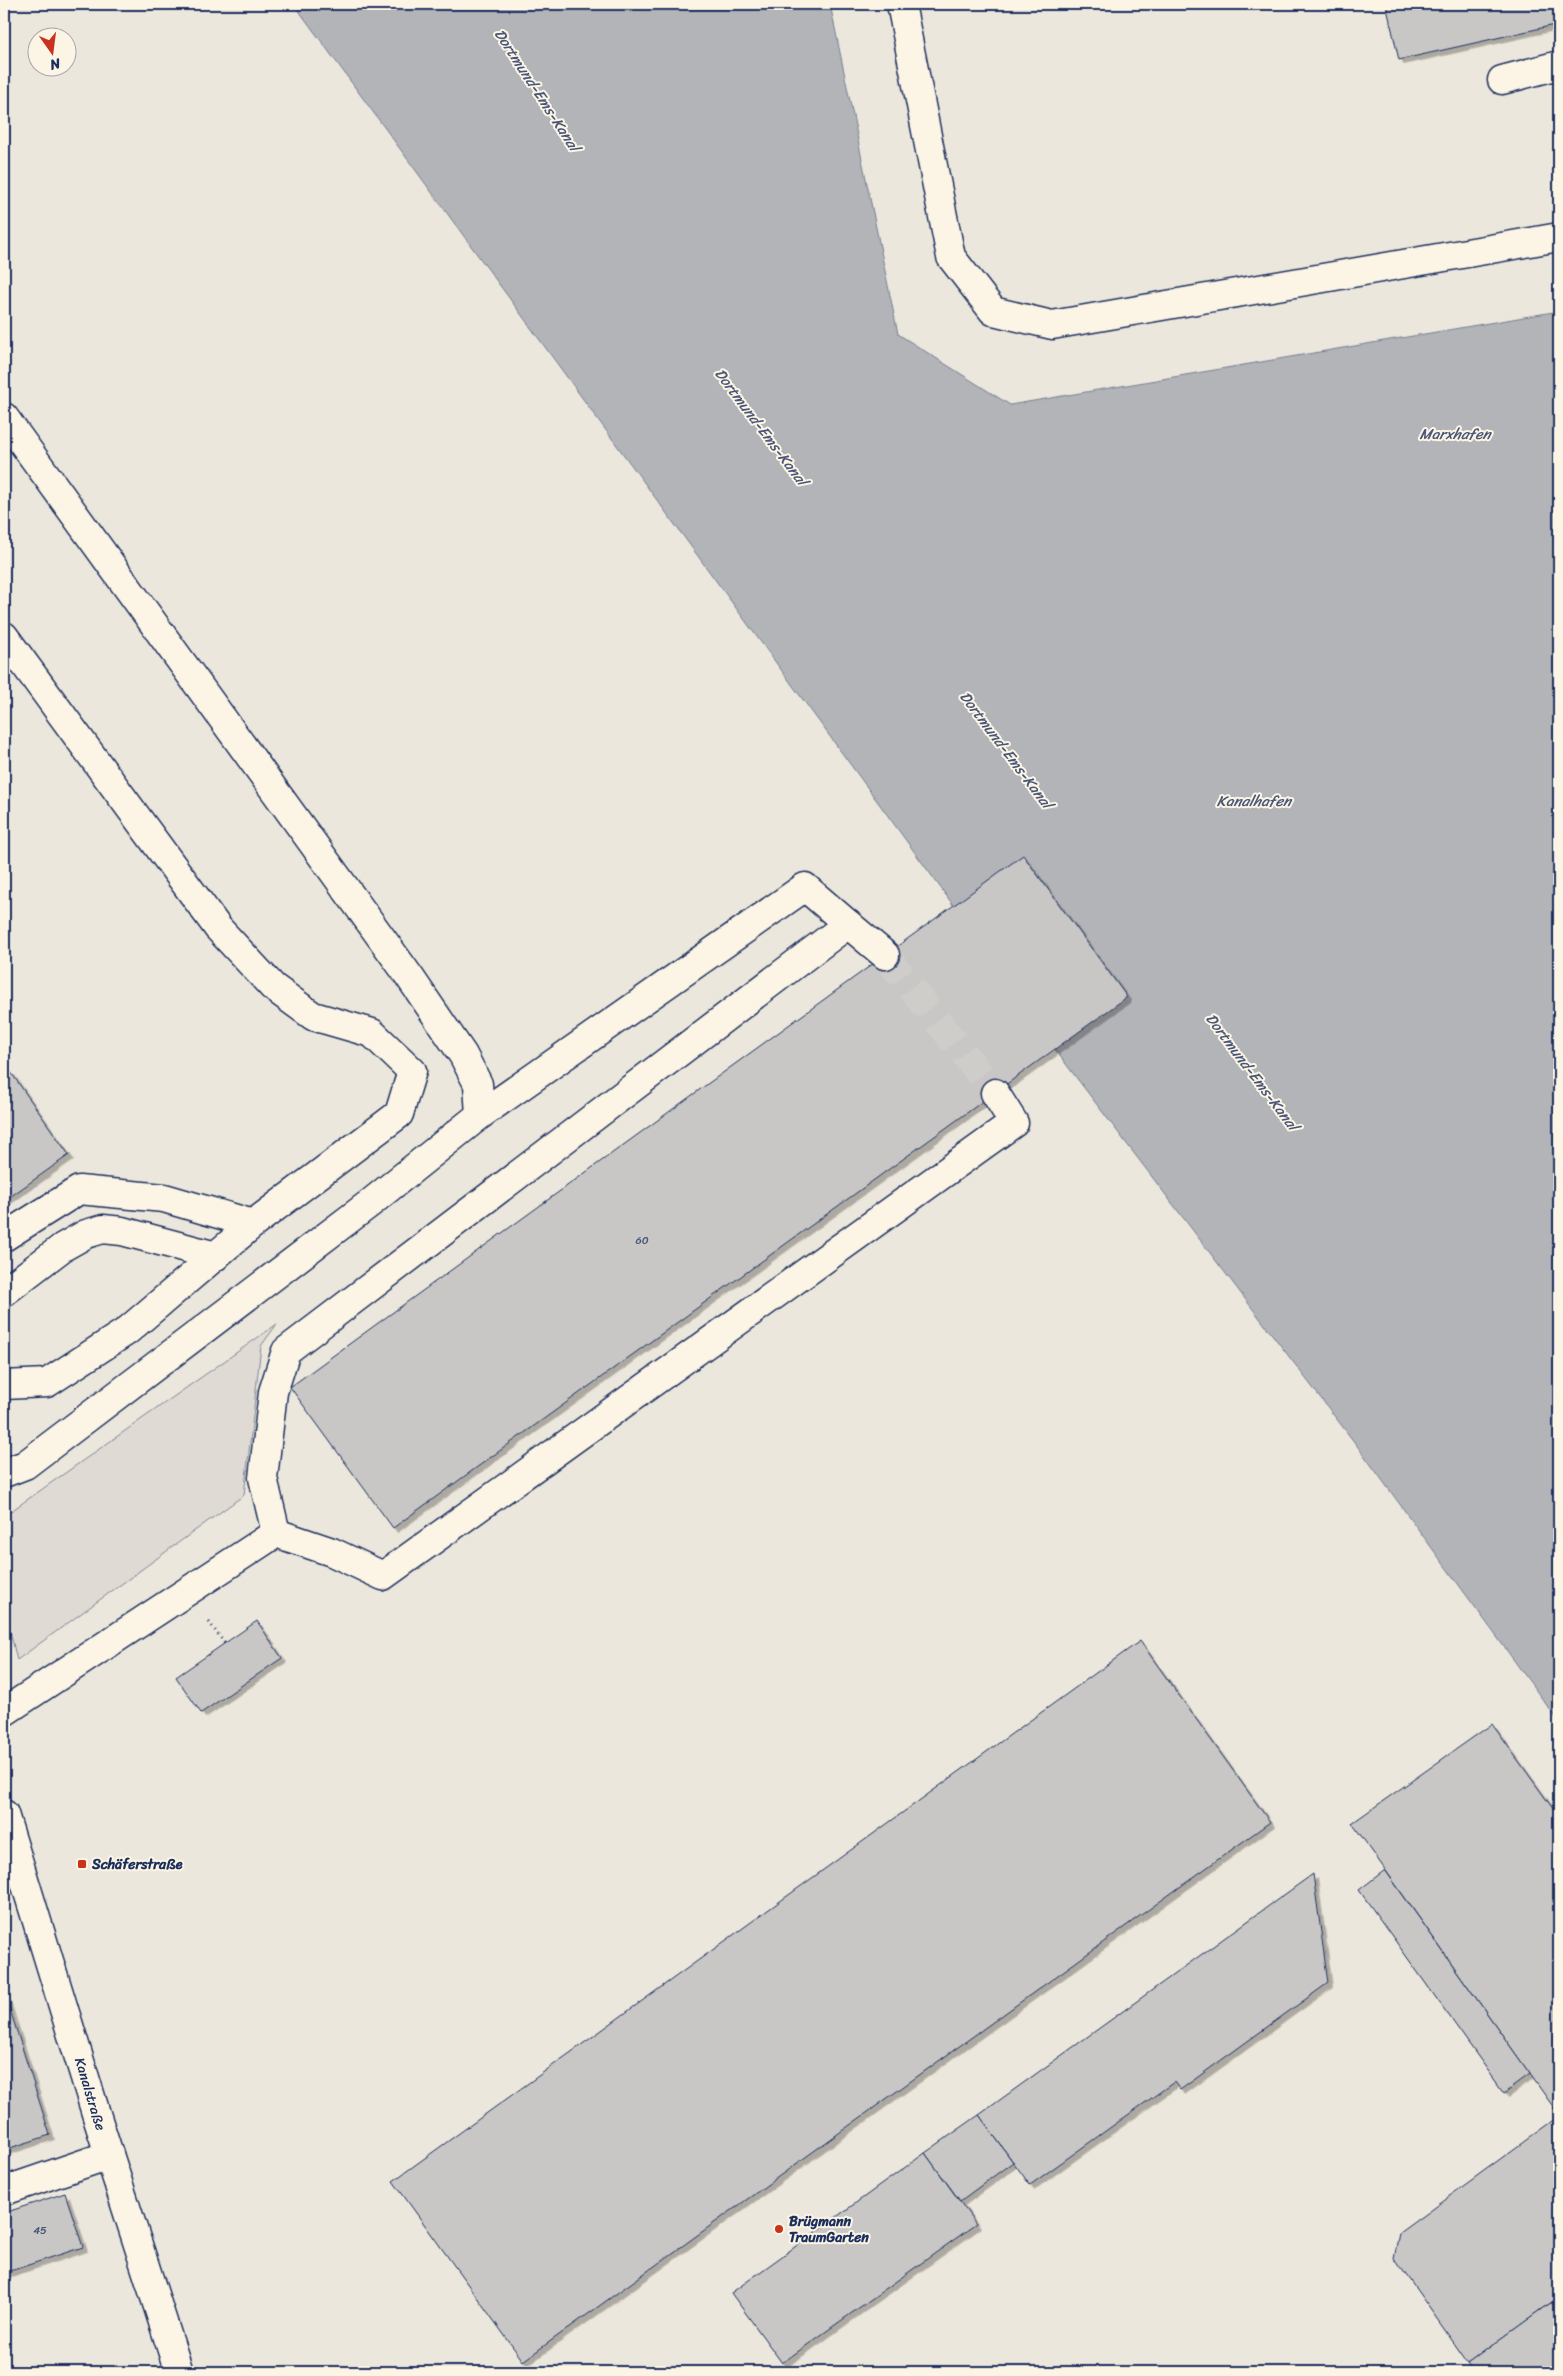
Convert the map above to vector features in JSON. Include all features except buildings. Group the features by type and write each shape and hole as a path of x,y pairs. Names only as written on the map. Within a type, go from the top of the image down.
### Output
{"main road":[{"path":"901,4 951,257 993,311 1052,325 1559,237"},
{"path":"1502,80 1559,65"},
{"path":"4,417 415,984 463,1056 478,1084 480,1115"},
{"path":"4,636 218,928 273,987 313,1016 372,1033 412,1071 399,1114 253,1224 127,1331 69,1371 47,1383 4,1386"},
{"path":"4,1473 25,1465 33,1459 369,1204 480,1115 805,887 885,955"},
{"path":"276,1534 263,1478 273,1392 286,1351 848,924"},
{"path":"276,1534 332,1552 383,1576 1014,1123 995,1092"},
{"path":"4,1237 79,1190 164,1198 253,1224"},
{"path":"4,1292 63,1247 86,1234 103,1228 122,1231 216,1256"},
{"path":"4,1712 276,1534"},
{"name":"Kanalstraße","path":"4,1814 109,2155 179,2372"},
{"path":"4,2191 109,2155"}],"path":[{"path":"208,1621 225,1644"}],"shaded area":[{"path":"4,4 1559,4 1559,2372 4,2372"},
{"path":"277,1324 261,1346 244,1495 17,1660 4,1606 4,1516"}],"water":[{"name":"Kanalhafen","path":"294,4 830,4 898,334 1010,405 1559,311 1559,1722 1358,1447 1056,1051 951,902"}],"tunnel":[{"path":"885,955 995,1093"}],"place":[{"name":"Schäferstraße","path":"82,1864"},
{"name":"Brügmann TraumGarten","path":"779,2229"}],"water label":[{"name":"Dortmund-Ems-Kanal","path":"537,90"},
{"name":"Dortmund-Ems-Kanal","path":"761,427"},
{"name":"Marxhafen","path":"1455,434"},
{"name":"Dortmund-Ems-Kanal","path":"1006,750"},
{"name":"Dortmund-Ems-Kanal","path":"1252,1072"}]}
